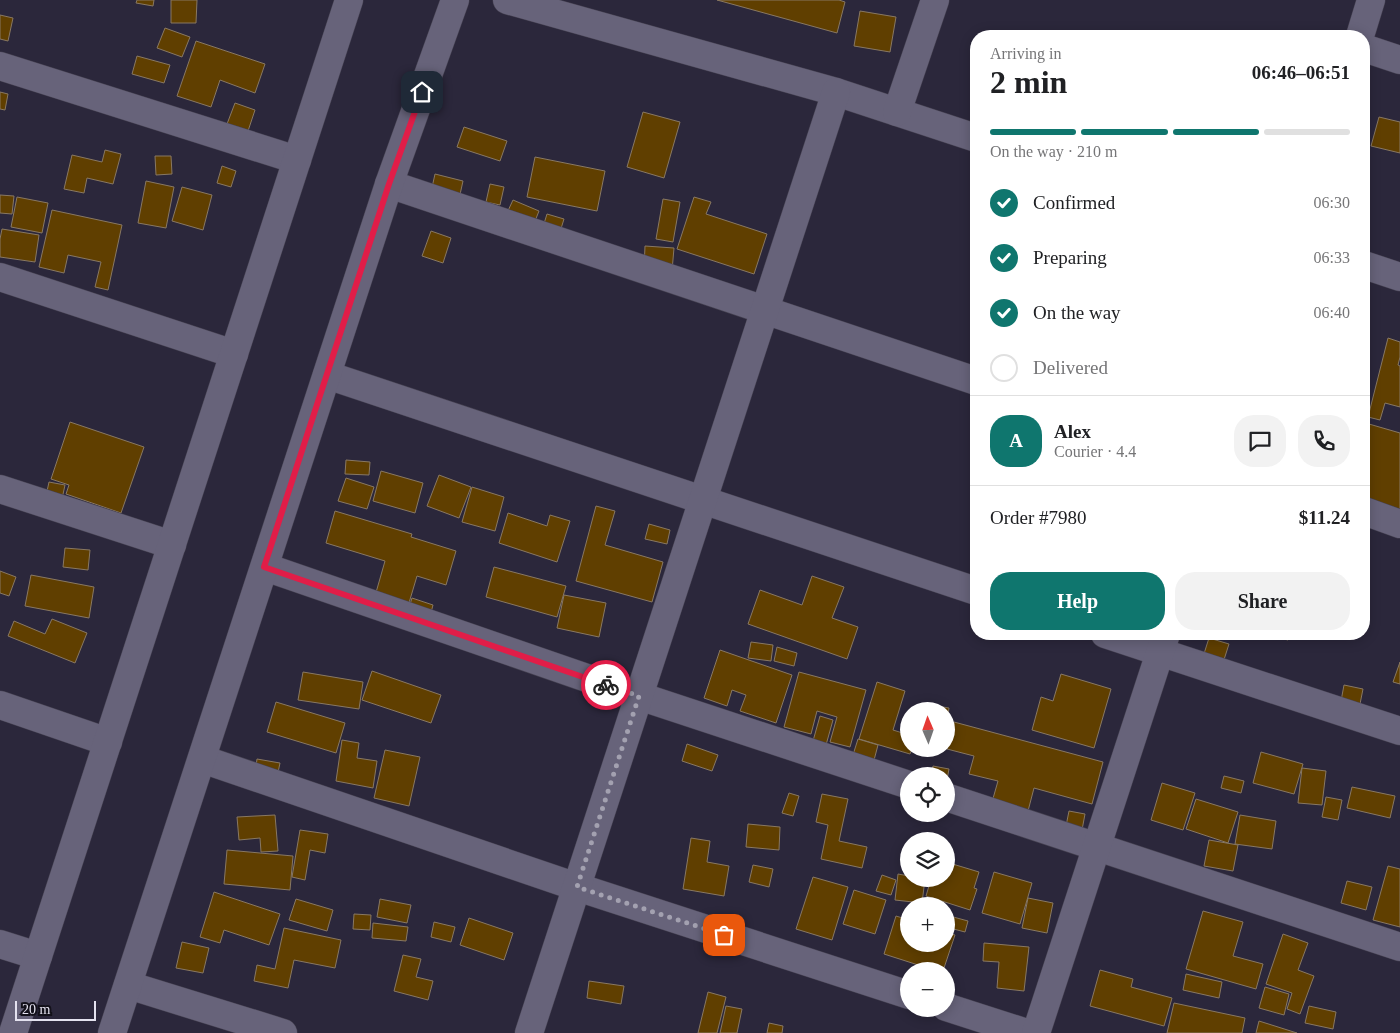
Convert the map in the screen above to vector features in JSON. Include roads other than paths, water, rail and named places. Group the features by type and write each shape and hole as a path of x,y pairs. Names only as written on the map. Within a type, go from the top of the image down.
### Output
{"street":[{"path":"13,1033 349,0"},
{"path":"112,1033 389,184 455,0"},
{"path":"507,0 836,92 970,136"},
{"path":"897,112 935,0"},
{"path":"1362,30 1371,0"},
{"path":"1370,50 1400,60"},
{"path":"0,66 297,160"},
{"path":"529,1033 836,92"},
{"path":"389,184 970,380"},
{"path":"1370,267 1400,277"},
{"path":"0,277 234,354"},
{"path":"327,375 970,589"},
{"path":"0,489 172,545"},
{"path":"1370,513 1400,524"},
{"path":"264,567 639,696 900,782"},
{"path":"1144,640 1163,643 1400,731"},
{"path":"1036,1033 1163,643"},
{"path":"0,706 108,742"},
{"path":"202,759 577,887 900,992"},
{"path":"955,801 1400,948"},
{"path":"0,944 38,956"},
{"path":"128,985 283,1033"},
{"path":"955,1010 1026,1033"}]}
